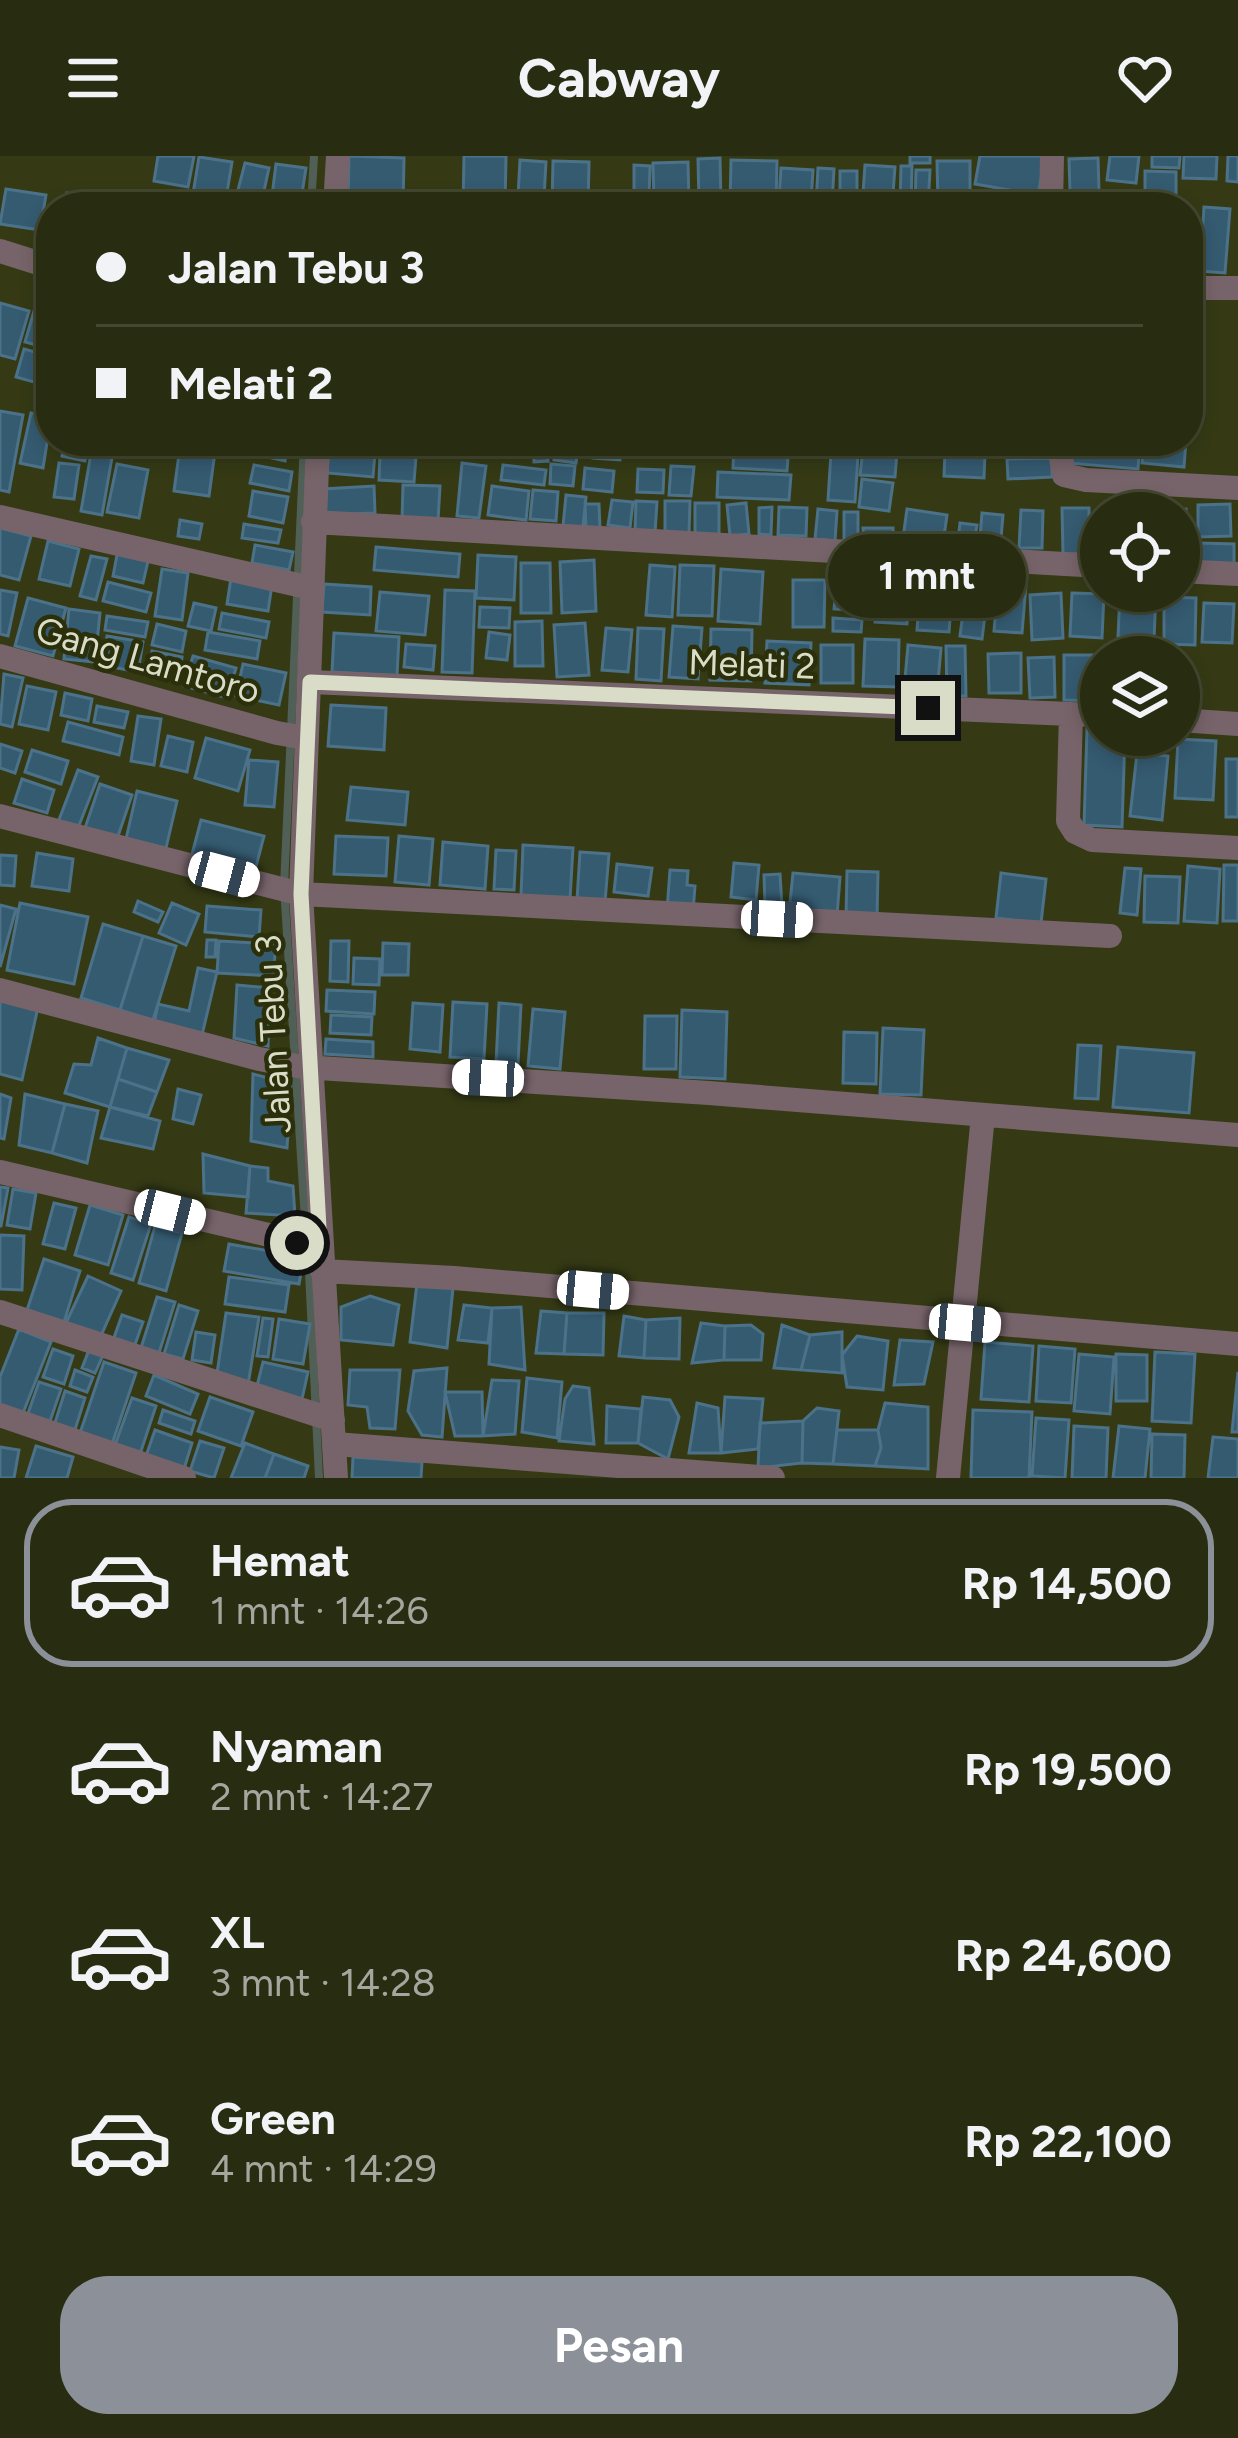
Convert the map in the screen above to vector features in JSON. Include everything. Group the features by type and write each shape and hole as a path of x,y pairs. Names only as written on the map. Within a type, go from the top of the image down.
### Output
{"street":[{"path":"335,192 338,156"},
{"path":"1052,156 1052,192"},
{"path":"0,251 36,262"},
{"path":"1203,288 1238,288"},
{"name":"Jalan Tebu 3","path":"317,456 313,522 298,585 310,682 294,736 298,1066 326,1424 336,1478"},
{"path":"1061,456 1064,476 1086,481 1238,488"},
{"path":"0,517 298,585"},
{"path":"313,522 1080,565"},
{"path":"1200,572 1238,574"},
{"name":"Gang Lamtoro","path":"0,656 294,736"},
{"name":"Melati 2","path":"310,682 1080,715"},
{"path":"1071,714 1068,820 1075,832 1092,840 1238,848"},
{"path":"1200,721 1238,724"},
{"path":"0,816 298,893 1109,936"},
{"path":"0,990 298,1066 1238,1136"},
{"path":"949,1478 983,1115"},
{"path":"0,1172 313,1252 454,1278 1238,1344"},
{"path":"0,1312 326,1424 773,1478"},
{"path":"0,1415 184,1478"}],"building":[{"path":"158,156 194,156 188,187 154,181"},
{"path":"349,156 404,158 403,192 348,192"},
{"path":"464,156 506,156 505,192 463,192"},
{"path":"910,156 930,156 930,163 910,163"},
{"path":"980,156 1045,156 1039,192 975,184"},
{"path":"1110,156 1139,156 1136,183 1107,180"},
{"path":"1152,156 1180,156 1179,168 1152,167"},
{"path":"1184,156 1217,156 1216,179 1183,178"},
{"path":"1228,156 1238,156 1238,182 1227,181"},
{"path":"199,157 232,162 227,192 193,192"},
{"path":"720,158 721,192 699,192 698,159"},
{"path":"1098,158 1099,191 1070,191 1069,159"},
{"path":"520,160 546,162 544,192 518,192"},
{"path":"731,160 777,161 776,192 730,192"},
{"path":"553,161 589,162 588,192 552,192"},
{"path":"937,161 970,161 970,192 938,192"},
{"path":"688,162 689,192 654,192 653,163"},
{"path":"245,163 269,168 264,192 238,192"},
{"path":"276,164 306,168 302,192 272,192"},
{"path":"634,165 650,166 649,192 634,192"},
{"path":"865,165 895,167 893,192 863,192"},
{"path":"901,166 912,166 911,192 900,192"},
{"path":"781,168 813,170 812,192 780,192"},
{"path":"818,168 834,169 833,192 817,192"},
{"path":"916,170 930,170 929,192 915,192"},
{"path":"840,171 857,171 857,192 840,192"},
{"path":"1145,171 1176,172 1176,192 1145,192"},
{"path":"6,189 36,194 36,229 0,224"},
{"path":"1204,207 1230,209 1225,273 1203,271"},
{"path":"0,303 29,311 15,359 0,355"},
{"path":"36,304 36,345 25,342"},
{"path":"24,349 36,352 36,383 16,377"},
{"path":"0,411 23,415 9,492 0,490"},
{"path":"31,413 36,414 36,456 45,456 43,468 20,463"},
{"path":"91,456 112,456 102,515 81,511"},
{"path":"179,456 214,456 209,496 174,491"},
{"path":"328,456 375,456 373,477 327,473"},
{"path":"380,456 416,457 414,482 379,480"},
{"path":"554,456 577,456 576,463 554,460"},
{"path":"733,456 788,456 787,471 733,468"},
{"path":"831,456 858,456 855,502 828,500"},
{"path":"862,456 897,456 895,477 860,475"},
{"path":"945,456 985,456 984,478 944,476"},
{"path":"1069,456 1139,456 1138,469 1068,463"},
{"path":"1143,456 1185,456 1184,467 1142,463"},
{"path":"1052,458 1052,477 1008,479 1007,459"},
{"path":"59,463 79,465 74,499 54,497"},
{"path":"462,463 486,466 479,518 457,516"},
{"path":"117,464 148,470 139,518 107,512"},
{"path":"551,464 575,466 573,486 550,484"},
{"path":"254,465 292,472 289,491 250,483"},
{"path":"503,465 546,470 544,485 501,480"},
{"path":"671,466 694,467 691,496 669,495"},
{"path":"585,468 614,471 612,492 583,489"},
{"path":"638,469 664,470 663,493 637,492"},
{"path":"718,472 791,475 789,500 717,497"},
{"path":"862,479 893,483 889,511 859,507"},
{"path":"403,485 440,486 438,521 402,520"},
{"path":"374,486 375,513 325,515 323,489"},
{"path":"492,486 529,491 526,520 488,515"},
{"path":"533,490 558,492 556,521 530,519"},
{"path":"253,491 288,497 283,523 249,516"},
{"path":"566,495 586,497 583,527 563,526"},
{"path":"612,500 633,502 630,528 608,525"},
{"path":"636,501 657,502 655,533 635,531"},
{"path":"665,501 690,501 689,534 665,534"},
{"path":"695,503 719,503 719,538 695,538"},
{"path":"746,503 749,534 730,536 727,505"},
{"path":"585,504 599,504 600,529 586,529"},
{"path":"1230,504 1231,536 1200,537 1200,505"},
{"path":"772,507 771,535 759,534 759,508"},
{"path":"779,507 807,508 806,536 778,535"},
{"path":"1062,508 1080,508 1080,554 1063,554"},
{"path":"818,509 837,511 835,541 815,539"},
{"path":"907,509 947,515 942,551 902,545"},
{"path":"1021,510 1043,511 1042,548 1019,548"},
{"path":"844,512 858,512 858,546 844,545"},
{"path":"982,513 1003,515 1000,550 979,549"},
{"path":"180,520 202,524 199,539 178,536"},
{"path":"960,523 977,525 974,543 958,540"},
{"path":"244,524 281,530 278,543 242,538"},
{"path":"0,528 31,536 19,580 0,575"},
{"path":"863,528 893,528 893,548 864,548"},
{"path":"48,541 79,549 70,586 39,579"},
{"path":"1200,543 1234,544 1234,568 1200,567"},
{"path":"255,545 293,552 289,570 252,563"},
{"path":"376,547 460,554 458,577 374,570"},
{"path":"118,550 149,557 143,583 113,576"},
{"path":"478,555 516,557 514,600 476,598"},
{"path":"91,556 107,559 96,600 80,596"},
{"path":"594,560 596,611 562,613 560,562"},
{"path":"521,563 550,563 551,613 521,613"},
{"path":"650,565 675,567 672,617 646,615"},
{"path":"680,565 714,566 712,616 678,615"},
{"path":"162,569 188,573 182,620 155,616"},
{"path":"721,569 763,572 760,624 718,621"},
{"path":"966,576 987,577 985,608 965,607"},
{"path":"231,578 272,585 268,611 227,604"},
{"path":"877,578 909,580 907,624 875,622"},
{"path":"793,580 825,580 824,627 793,627"},
{"path":"837,580 861,582 859,611 834,609"},
{"path":"108,582 151,593 146,612 103,601"},
{"path":"998,583 1026,585 1022,633 994,631"},
{"path":"324,584 371,587 370,615 322,612"},
{"path":"0,590 17,593 8,636 0,634"},
{"path":"445,590 475,591 472,673 442,672"},
{"path":"920,591 952,594 949,632 917,630"},
{"path":"380,592 429,596 425,635 376,631"},
{"path":"1061,593 1063,638 1032,640 1030,595"},
{"path":"1072,593 1080,593 1080,612 1103,612 1102,636 1070,636"},
{"path":"28,598 66,608 53,656 15,646"},
{"path":"194,603 216,608 211,631 188,626"},
{"path":"1204,603 1234,604 1232,643 1202,642"},
{"path":"480,607 510,608 509,628 479,627"},
{"path":"69,609 100,613 95,662 64,659"},
{"path":"963,612 985,615 982,639 960,636"},
{"path":"1119,612 1155,612 1154,636 1118,636"},
{"path":"1164,612 1196,612 1195,636 1164,636"},
{"path":"222,613 269,622 266,638 219,629"},
{"path":"107,616 148,622 145,637 105,630"},
{"path":"833,618 862,620 861,632 833,631"},
{"path":"542,621 543,666 515,666 515,622"},
{"path":"585,623 589,675 557,677 554,625"},
{"path":"157,624 186,631 182,652 152,645"},
{"path":"673,626 702,628 698,679 669,677"},
{"path":"606,628 632,630 628,672 602,670"},
{"path":"638,628 664,629 661,681 636,679"},
{"path":"711,629 752,630 751,681 710,680"},
{"path":"208,632 260,641 257,659 205,650"},
{"path":"489,632 510,635 507,660 486,658"},
{"path":"334,633 399,637 397,676 332,672"},
{"path":"107,636 143,642 138,672 102,665"},
{"path":"865,639 899,640 898,687 863,686"},
{"path":"767,641 811,643 809,685 765,683"},
{"path":"406,644 435,646 433,670 404,667"},
{"path":"821,645 853,645 853,683 821,683"},
{"path":"908,645 941,648 938,682 905,679"},
{"path":"946,646 965,646 966,696 947,696"},
{"path":"152,651 182,657 179,679 148,673"},
{"path":"1021,653 1021,693 989,693 988,654"},
{"path":"1064,655 1080,655 1080,700 1064,700"},
{"path":"193,656 236,668 227,698 184,686"},
{"path":"1054,657 1055,697 1030,698 1028,658"},
{"path":"243,664 286,673 279,705 236,696"},
{"path":"4,674 23,678 12,727 0,724"},
{"path":"27,686 56,692 48,730 19,724"},
{"path":"65,693 92,699 88,721 61,715"},
{"path":"331,705 386,708 384,750 328,746"},
{"path":"97,706 128,712 124,728 94,722"},
{"path":"138,716 161,719 154,765 131,761"},
{"path":"68,722 123,737 119,755 63,741"},
{"path":"168,736 193,742 187,772 161,766"},
{"path":"206,738 250,750 238,791 195,778"},
{"path":"1200,740 1216,741 1213,800 1175,798 1177,756 1200,756"},
{"path":"0,744 22,751 15,773 0,768"},
{"path":"32,750 68,761 61,784 25,772"},
{"path":"1086,756 1124,756 1122,827 1084,825"},
{"path":"1137,756 1168,756 1162,820 1130,816"},
{"path":"1226,759 1238,759 1238,817 1226,817"},
{"path":"249,760 278,762 274,807 245,805"},
{"path":"78,770 98,777 76,833 57,825"},
{"path":"22,779 54,790 47,813 14,803"},
{"path":"100,784 132,795 117,839 85,828"},
{"path":"351,787 408,792 405,825 347,820"},
{"path":"137,791 177,801 166,848 126,839"},
{"path":"201,820 264,836 253,878 190,862"},
{"path":"336,836 388,838 386,876 334,874"},
{"path":"399,836 433,839 429,885 395,882"},
{"path":"443,842 488,846 485,889 440,885"},
{"path":"523,845 573,848 570,899 521,896"},
{"path":"496,850 516,851 514,890 494,889"},
{"path":"580,852 609,854 605,902 577,900"},
{"path":"37,853 73,859 69,891 32,886"},
{"path":"0,855 16,856 14,886 0,885"},
{"path":"734,863 759,865 756,900 731,897"},
{"path":"617,864 652,868 648,896 614,892"},
{"path":"1224,865 1238,865 1238,921 1223,921"},
{"path":"1188,866 1220,869 1217,923 1184,921"},
{"path":"1125,868 1141,869 1137,915 1120,913"},
{"path":"670,870 688,871 687,885 695,886 693,912 667,910"},
{"path":"847,871 878,872 877,918 846,918"},
{"path":"793,873 840,877 837,916 789,912"},
{"path":"1001,873 1046,879 1041,923 996,918"},
{"path":"780,874 782,906 765,907 764,875"},
{"path":"1145,876 1180,877 1178,923 1144,922"},
{"path":"138,901 163,912 158,922 134,912"},
{"path":"20,903 88,917 74,984 7,970"},
{"path":"172,903 199,914 186,945 159,933"},
{"path":"0,905 16,909 0,967"},
{"path":"207,906 261,910 259,937 205,932"},
{"path":"103,924 143,936 120,1010 81,998"},
{"path":"143,936 176,946 153,1020 120,1010"},
{"path":"207,940 216,940 215,957 206,957"},
{"path":"219,941 276,944 273,976 217,973"},
{"path":"331,941 349,941 348,982 330,981"},
{"path":"383,943 409,944 408,975 382,975"},
{"path":"354,958 380,959 379,985 353,984"},
{"path":"198,968 217,972 202,1035 154,1024 158,1004 189,1011"},
{"path":"237,985 270,988 268,1046 234,1038"},
{"path":"327,990 375,992 374,1014 326,1011"},
{"path":"0,997 38,1007 22,1080 0,1074"},
{"path":"453,1002 487,1004 484,1059 450,1057"},
{"path":"413,1003 443,1005 440,1052 410,1049"},
{"path":"499,1003 521,1005 518,1064 496,1063"},
{"path":"533,1009 565,1012 560,1069 528,1066"},
{"path":"682,1010 727,1012 725,1079 680,1077"},
{"path":"331,1015 372,1017 371,1035 330,1033"},
{"path":"645,1016 677,1016 676,1069 644,1069"},
{"path":"883,1028 924,1030 921,1095 880,1094"},
{"path":"844,1032 877,1033 876,1084 843,1083"},
{"path":"98,1038 127,1048 110,1107 65,1093 74,1064 91,1065"},
{"path":"326,1039 373,1042 373,1057 325,1054"},
{"path":"1078,1045 1101,1046 1098,1099 1075,1098"},
{"path":"1118,1047 1194,1053 1189,1113 1113,1107"},
{"path":"127,1048 169,1060 157,1092 118,1079"},
{"path":"253,1074 291,1084 287,1148 251,1141"},
{"path":"118,1079 157,1092 148,1116 110,1107"},
{"path":"178,1089 201,1095 193,1124 173,1119"},
{"path":"0,1094 11,1098 4,1139 0,1138"},
{"path":"25,1094 65,1104 52,1153 19,1145"},
{"path":"65,1104 98,1111 87,1163 52,1153"},
{"path":"110,1107 160,1121 153,1149 101,1138"},
{"path":"203,1154 250,1166 248,1197 204,1193"},
{"path":"250,1166 268,1168 268,1181 293,1186 295,1216 246,1213"},
{"path":"0,1187 8,1188 1,1226 0,1226"},
{"path":"13,1189 36,1193 30,1229 7,1225"},
{"path":"54,1203 76,1208 65,1249 43,1244"},
{"path":"90,1205 123,1215 108,1265 75,1255"},
{"path":"129,1217 151,1224 133,1280 111,1273"},
{"path":"155,1226 182,1233 166,1291 139,1283"},
{"path":"0,1235 24,1236 22,1290 0,1289"},
{"path":"229,1244 304,1257 299,1284 224,1271"},
{"path":"44,1259 80,1271 64,1322 27,1310"},
{"path":"88,1276 121,1291 99,1340 65,1325"},
{"path":"229,1277 289,1285 285,1312 225,1304"},
{"path":"417,1283 453,1288 447,1348 410,1342"},
{"path":"370,1296 399,1305 393,1345 341,1340 341,1307"},
{"path":"157,1297 175,1302 159,1353 141,1348"},
{"path":"179,1305 198,1311 183,1359 164,1354"},
{"path":"464,1305 492,1308 488,1343 458,1340"},
{"path":"521,1307 525,1370 489,1364 492,1308"},
{"path":"541,1311 567,1313 564,1354 536,1353"},
{"path":"226,1313 259,1317 248,1385 216,1380"},
{"path":"567,1313 604,1313 603,1355 564,1354"},
{"path":"122,1315 143,1322 132,1353 111,1346"},
{"path":"624,1316 646,1320 644,1358 619,1356"},
{"path":"263,1318 273,1319 268,1357 257,1356"},
{"path":"680,1318 679,1359 644,1358 646,1320"},
{"path":"279,1319 310,1324 303,1364 273,1359"},
{"path":"701,1323 725,1326 724,1360 692,1363"},
{"path":"751,1325 763,1334 761,1360 724,1360 725,1326"},
{"path":"782,1325 810,1335 801,1370 774,1368"},
{"path":"19,1329 51,1342 21,1418 0,1410 0,1377"},
{"path":"196,1332 215,1335 211,1363 192,1360"},
{"path":"842,1332 842,1373 801,1370 810,1335"},
{"path":"857,1336 888,1341 883,1390 847,1387 842,1355"},
{"path":"900,1340 933,1342 924,1384 894,1385"},
{"path":"985,1342 1033,1346 1029,1402 981,1399"},
{"path":"1039,1346 1075,1349 1071,1403 1036,1401"},
{"path":"53,1349 73,1356 64,1384 43,1377"},
{"path":"89,1350 103,1355 95,1373 82,1368"},
{"path":"1155,1352 1195,1354 1191,1423 1152,1421"},
{"path":"1079,1354 1114,1357 1110,1414 1074,1411"},
{"path":"1116,1354 1147,1355 1147,1401 1116,1401"},
{"path":"104,1362 136,1373 112,1444 80,1433"},
{"path":"263,1362 308,1372 302,1399 256,1390"},
{"path":"447,1368 442,1437 422,1435 408,1411 414,1371"},
{"path":"75,1370 93,1377 87,1392 70,1386"},
{"path":"350,1370 400,1370 395,1429 370,1428 367,1407 348,1405"},
{"path":"1238,1372 1238,1432 1232,1432"},
{"path":"154,1375 198,1394 190,1414 146,1396"},
{"path":"527,1378 562,1382 557,1438 522,1432"},
{"path":"492,1380 519,1381 515,1434 483,1436"},
{"path":"39,1382 61,1389 48,1427 26,1419"},
{"path":"573,1386 589,1388 594,1444 559,1441 565,1399"},
{"path":"65,1391 85,1398 73,1436 53,1429"},
{"path":"445,1392 482,1392 483,1436 455,1436"},
{"path":"210,1397 253,1412 241,1446 198,1431"},
{"path":"643,1397 670,1400 679,1417 668,1459 638,1443"},
{"path":"725,1397 763,1399 758,1449 721,1453"},
{"path":"132,1398 156,1406 140,1454 115,1445"},
{"path":"697,1403 718,1408 721,1453 689,1453"},
{"path":"885,1403 928,1407 928,1469 875,1466"},
{"path":"607,1406 641,1409 638,1443 606,1443"},
{"path":"817,1408 839,1411 833,1464 802,1463 803,1421"},
{"path":"163,1410 195,1421 191,1434 159,1423"},
{"path":"973,1410 1032,1412 1029,1478 971,1478"},
{"path":"1036,1418 1069,1420 1065,1478 1032,1476"},
{"path":"803,1421 802,1463 758,1468 760,1423"},
{"path":"1074,1426 1108,1428 1106,1478 1072,1478"},
{"path":"1119,1426 1150,1429 1145,1478 1113,1478"},
{"path":"155,1430 192,1443 184,1469 146,1456"},
{"path":"837,1430 878,1430 881,1448 875,1466 833,1464"},
{"path":"1152,1434 1185,1435 1184,1478 1151,1478"},
{"path":"1213,1437 1238,1439 1238,1478 1208,1478"},
{"path":"200,1441 224,1448 214,1478 190,1471"},
{"path":"245,1443 274,1454 265,1478 231,1478"},
{"path":"36,1446 73,1457 67,1478 26,1478"},
{"path":"0,1447 19,1450 14,1478 0,1478"},
{"path":"274,1454 308,1466 304,1478 265,1478"},
{"path":"353,1457 422,1462 421,1478 352,1478"}],"waterway":[{"path":"312,192 314,156"},
{"path":"303,456 284,887 306,1236"},
{"path":"308,1251 319,1478"}],"route":[{"path":"297,1243 320,1247 301,894 310,682 928,708"}]}
